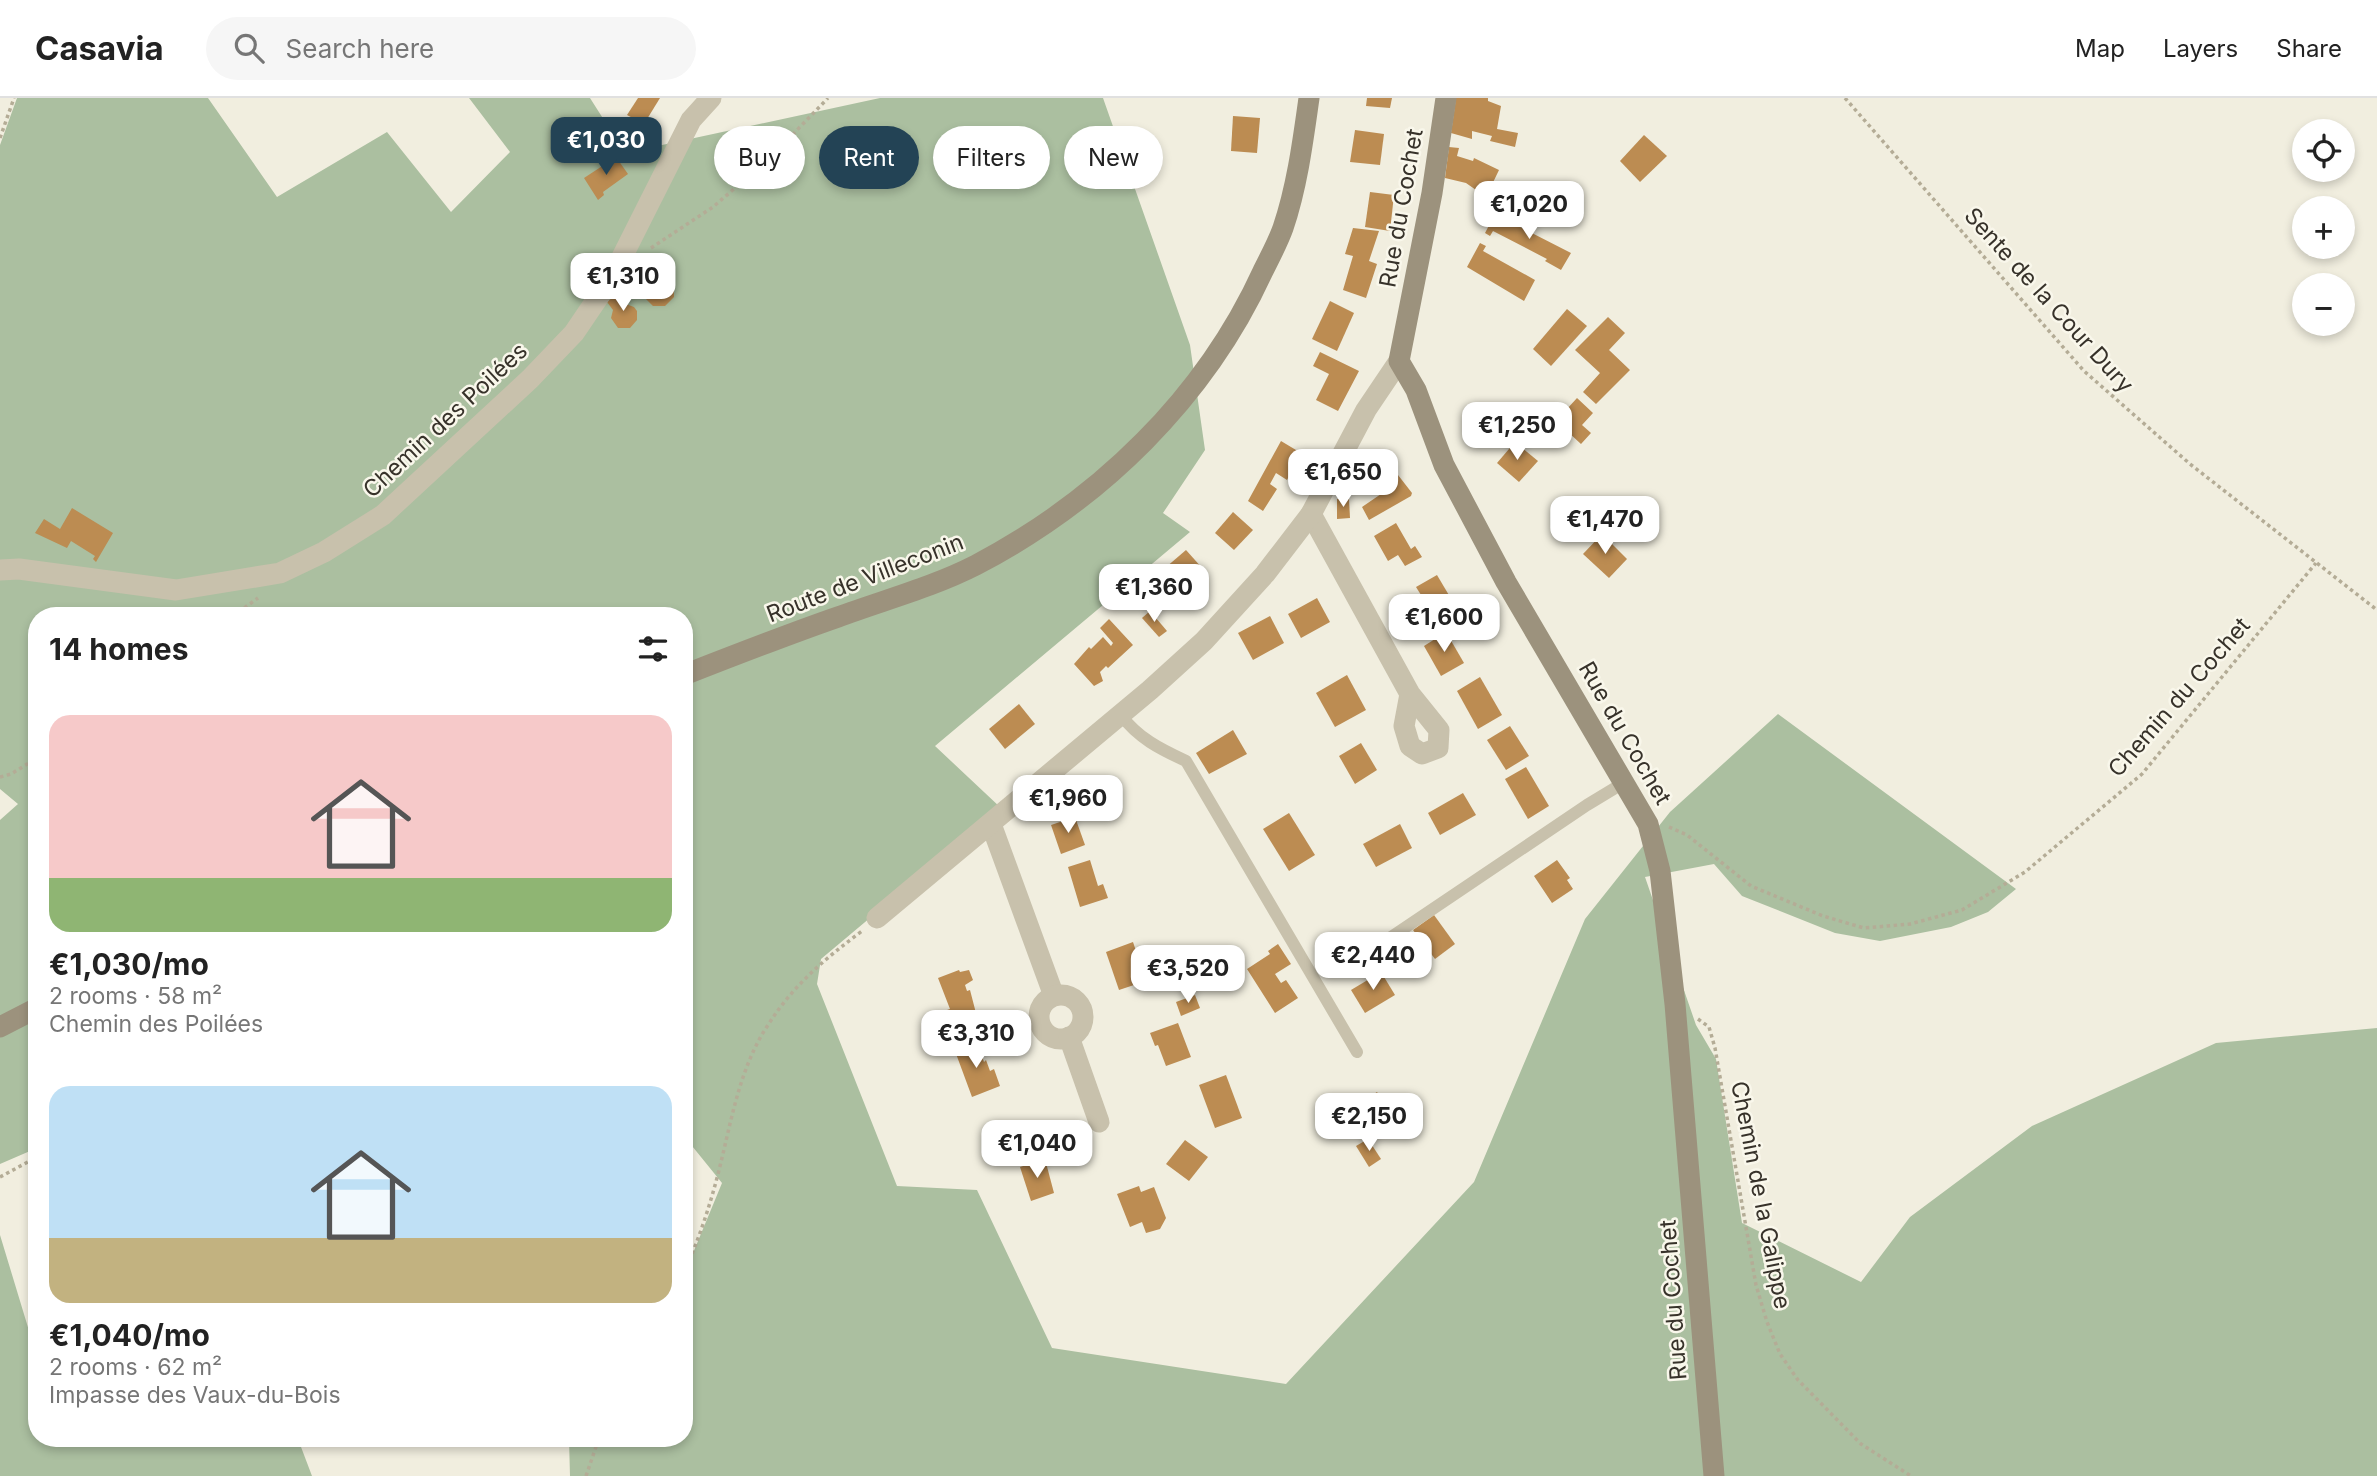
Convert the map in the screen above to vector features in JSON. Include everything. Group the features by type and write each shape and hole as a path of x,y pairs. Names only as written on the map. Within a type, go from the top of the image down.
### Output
{"street":[{"name":"Chemin des Poilées","path":"0,570 19,569 176,590 280,573 324,552 383,515 530,379 573,333 612,277 691,120 711,98"},
{"name":"Route de Villeconin","path":"693,672 975,566 1036,530 1100,482 1160,426 1202,377 1247,307 1283,228 1304,135 1309,98"},
{"name":"Rue du Cochet","path":"1446,98 1432,193 1399,361 1416,390 1444,465 1506,582 1648,824 1660,871 1675,1004 1714,1476"},
{"path":"877,918 1121,715 1204,641 1265,574 1311,514 1366,410 1399,361"},
{"path":"1311,514 1410,694"},
{"path":"991,824 1054,996"},
{"path":"1054,996 1069,996 1080,1006 1083,1021 1080,1028 1069,1037 1055,1038 1040,1024 1040,1010 1048,999 1054,996"},
{"path":"0,1027 28,1013"},
{"path":"1069,1037 1098,1122"}],"lane":[{"path":"1121,715 1133,732 1186,761 1357,1052"},
{"path":"1366,954 1587,804 1625,782"}],"path":[{"path":"0,138 15,98"},
{"path":"647,251 713,207 771,158 828,98"},
{"name":"Sente de la Cour Dury","path":"1845,98 2084,371 2119,405 2377,610"},
{"name":"Chemin du Cochet","path":"1648,824 1657,822 1687,835 1751,886 1823,916 1864,928 1910,924 1962,910 2025,872 2142,774 2316,563"},
{"path":"0,779 28,764"},
{"path":"693,1253 719,1170 741,1082 767,1026 811,970 877,918"},
{"name":"Chemin de la Galippe","path":"1675,1004 1709,1027 1715,1048 1756,1285 1780,1354 1798,1380 1861,1444 1911,1476"},
{"path":"0,1177 28,1162"},
{"path":"586,1476 596,1447"}],"green space":[{"path":"17,98 208,98 277,197 387,132 451,212 510,152 469,98 590,98 625,153 714,134 714,189 805,189 805,126 750,126 880,98 1103,98 1113,126 1064,126 1064,189 1135,189 1190,345 1205,450 1163,513 1190,532 935,746 1001,808 821,959 817,984 897,1186 977,1190 1052,1348 1286,1384 1474,1182 1585,919 1670,812 1778,714 2016,889 1988,912 1951,927 1880,941 1835,933 1742,896 1714,864 1645,877 1696,1025 1716,1059 1742,1223 1861,1282 1910,1217 2032,1126 2216,1043 2377,1028 2377,1476 570,1476 569,1447 693,1447 693,1253 722,1183 693,1147 693,607 28,607 28,1152 0,1164 0,820 18,804 0,789 0,145"},
{"path":"0,1235 28,1327 28,1447 301,1447 312,1476 0,1476"}],"building":[{"path":"638,98 660,98 644,124 627,115"},
{"path":"1367,98 1392,98 1390,108 1366,106"},
{"path":"1456,98 1488,98 1488,101 1501,106 1497,129 1518,133 1515,147 1490,141 1492,136 1472,131 1472,139 1451,133"},
{"path":"1233,116 1260,118 1257,153 1231,151"},
{"path":"1355,130 1384,134 1380,165 1350,162"},
{"path":"1644,135 1667,156 1640,182 1620,161"},
{"path":"1449,147 1459,148 1457,156 1473,161 1474,158 1499,170 1486,197 1466,183 1445,178"},
{"path":"616,157 628,174 603,192 604,195 598,200 584,178"},
{"path":"1370,192 1394,195 1390,231 1365,227"},
{"path":"1495,214 1571,253 1561,270 1545,261 1547,259 1493,231 1490,236 1485,233"},
{"path":"1353,228 1379,231 1369,261 1377,264 1366,298 1343,290 1353,256 1345,254"},
{"path":"1480,243 1486,246 1483,251 1535,280 1524,301 1467,267"},
{"path":"648,270 654,277 664,277 674,285 674,297 665,306 653,306 646,299 646,284 640,277"},
{"path":"617,294 623,303 637,311 637,320 630,328 618,328 611,318 613,310 607,302"},
{"path":"1330,301 1354,313 1337,351 1312,339"},
{"path":"1567,309 1587,326 1551,366 1533,349"},
{"path":"1608,317 1625,333 1609,350 1630,370 1596,404 1583,392 1600,373 1575,350"},
{"path":"1320,352 1359,371 1338,411 1316,400 1329,374 1313,366"},
{"path":"1577,398 1593,413 1582,425 1591,433 1581,444 1556,421"},
{"path":"1281,441 1301,453 1287,480 1276,473 1270,484 1277,489 1263,511 1248,501"},
{"path":"1515,442 1538,461 1519,482 1497,463"},
{"path":"1398,475 1412,493 1411,496 1369,520 1362,507 1381,494 1377,487"},
{"path":"1337,499 1349,499 1350,518 1337,519"},
{"path":"72,508 113,533 96,562 93,559 95,556 71,541 67,548 35,533 44,519 60,529"},
{"path":"1233,512 1253,530 1234,550 1215,533"},
{"path":"1396,523 1411,549 1415,546 1422,557 1405,566 1398,555 1388,561 1374,536"},
{"path":"1602,534 1627,559 1609,578 1583,554"},
{"path":"1186,550 1203,569 1182,587 1165,568"},
{"path":"1437,575 1453,602 1433,614 1416,587"},
{"path":"1317,598 1330,622 1301,638 1288,614"},
{"path":"1150,611 1167,631 1159,637 1142,618"},
{"path":"1270,616 1284,643 1253,660 1238,633"},
{"path":"1109,619 1133,645 1100,672 1103,681 1094,686 1074,664 1089,647 1091,649 1103,637 1111,646 1113,643 1100,628"},
{"path":"1446,632 1464,663 1441,676 1424,646"},
{"path":"1347,675 1366,710 1335,727 1316,693"},
{"path":"1480,677 1502,715 1478,729 1457,691"},
{"path":"1019,704 1035,724 1005,749 989,729"},
{"path":"1510,726 1529,756 1506,770 1487,740"},
{"path":"1233,730 1247,754 1209,774 1196,753"},
{"path":"1361,743 1377,770 1355,784 1339,756"},
{"path":"1526,767 1549,806 1528,819 1505,779"},
{"path":"1463,793 1476,815 1440,835 1428,813"},
{"path":"1289,813 1315,855 1289,871 1263,829"},
{"path":"1075,817 1085,845 1061,854 1051,825"},
{"path":"1400,824 1412,848 1376,867 1363,844"},
{"path":"1090,860 1098,886 1103,884 1108,898 1080,907 1068,867"},
{"path":"1557,860 1570,878 1567,880 1573,889 1552,903 1534,876"},
{"path":"1434,915 1455,944 1435,959 1413,930"},
{"path":"1133,942 1146,981 1119,990 1106,952"},
{"path":"1278,944 1291,964 1275,974 1281,983 1286,980 1298,998 1275,1013 1247,969 1270,954 1268,951"},
{"path":"959,970 969,970 973,980 965,985 967,991 970,990 977,1017 947,1027 941,1012 950,1009 938,978"},
{"path":"1381,972 1395,995 1365,1013 1351,990"},
{"path":"1195,995 1200,1008 1181,1016 1176,1002"},
{"path":"1178,1023 1191,1057 1166,1066 1150,1033"},
{"path":"977,1042 984,1062 986,1060 990,1071 994,1069 1000,1086 972,1097 955,1051"},
{"path":"1226,1075 1242,1118 1215,1128 1199,1085"},
{"path":"1377,1092 1392,1115 1364,1132 1350,1109"},
{"path":"1368,1139 1381,1159 1369,1167 1356,1146"},
{"path":"1185,1140 1208,1157 1189,1181 1166,1164"},
{"path":"1045,1159 1054,1193 1031,1201 1020,1167"},
{"path":"1139,1186 1141,1192 1154,1187 1166,1218 1160,1229 1146,1233 1142,1222 1130,1227 1117,1194"}]}
